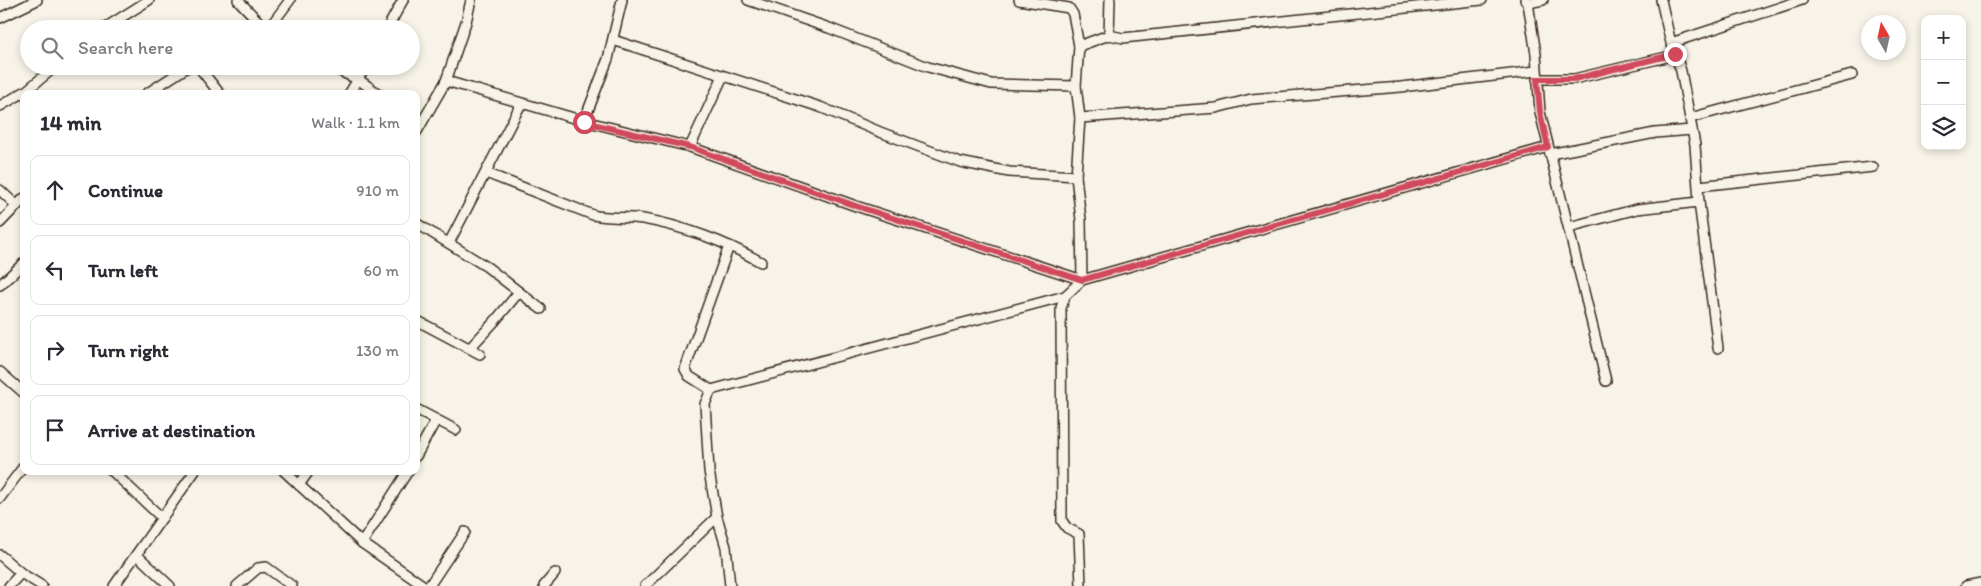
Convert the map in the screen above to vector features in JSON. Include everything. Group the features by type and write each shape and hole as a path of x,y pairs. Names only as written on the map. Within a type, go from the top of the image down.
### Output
{"street":[{"path":"0,18 37,0"},
{"path":"117,20 148,0"},
{"path":"238,0 257,20"},
{"path":"276,20 290,0"},
{"path":"392,20 403,0"},
{"path":"420,119 446,81 466,22 471,0"},
{"path":"584,122 613,40 622,0"},
{"path":"748,0 829,28 928,67 991,84 1076,86"},
{"path":"1019,0 1069,8 1073,14 1079,46 1076,86 1080,118 1076,176 1081,220 1082,280"},
{"path":"1109,35 1110,0"},
{"path":"1079,46 1109,35 1123,38 1482,0"},
{"path":"1543,0 1526,1 1534,38 1540,112 1606,381"},
{"path":"1661,0 1671,43 1681,70 1692,130 1699,186 1699,202 1718,348"},
{"path":"1671,43 1802,0"},
{"path":"613,40 820,107 960,162 1010,172 1076,176"},
{"path":"1080,118 1216,108 1251,100 1537,75 1574,79 1675,54"},
{"path":"27,90 45,75"},
{"path":"152,90 174,75"},
{"path":"205,75 217,90"},
{"path":"349,75 373,90"},
{"path":"352,90 362,75"},
{"path":"1690,118 1852,75"},
{"path":"690,147 723,76"},
{"path":"446,81 584,122 690,147 856,206 1082,280"},
{"path":"0,106 20,94"},
{"path":"449,243 521,104"},
{"path":"1080,586 1079,534 1067,528 1062,521 1060,308 1065,296 1082,280 1549,150 1655,133 1692,130"},
{"path":"1699,186 1873,167"},
{"path":"486,174 593,215 604,218 641,218 667,224 728,246 761,262"},
{"path":"0,190 17,206"},
{"path":"1569,227 1637,209 1699,202"},
{"path":"0,223 20,203"},
{"path":"420,225 487,267 540,309"},
{"path":"728,246 685,368 689,376 711,390 1065,296"},
{"path":"0,285 20,267"},
{"path":"470,348 519,292"},
{"path":"420,322 480,354"},
{"path":"0,372 20,387"},
{"path":"711,390 705,404 709,471 717,517 726,547 730,586"},
{"path":"420,411 456,430"},
{"path":"420,449 436,420"},
{"path":"0,498 20,471"},
{"path":"116,475 162,518"},
{"path":"114,586 192,475"},
{"path":"288,475 362,543 424,586"},
{"path":"299,485 306,475"},
{"path":"362,543 405,475"},
{"path":"646,586 717,517"},
{"path":"429,586 465,532"},
{"path":"0,555 42,586"},
{"path":"137,555 170,586"},
{"path":"237,586 258,568 266,566 292,586"},
{"path":"9,586 21,572"},
{"path":"544,586 555,573"},
{"path":"1966,586 1981,583"}],"route":[{"path":"584,122 690,147 856,206 1082,280 1548,147 1540,112 1537,79 1574,79 1675,54"}]}
